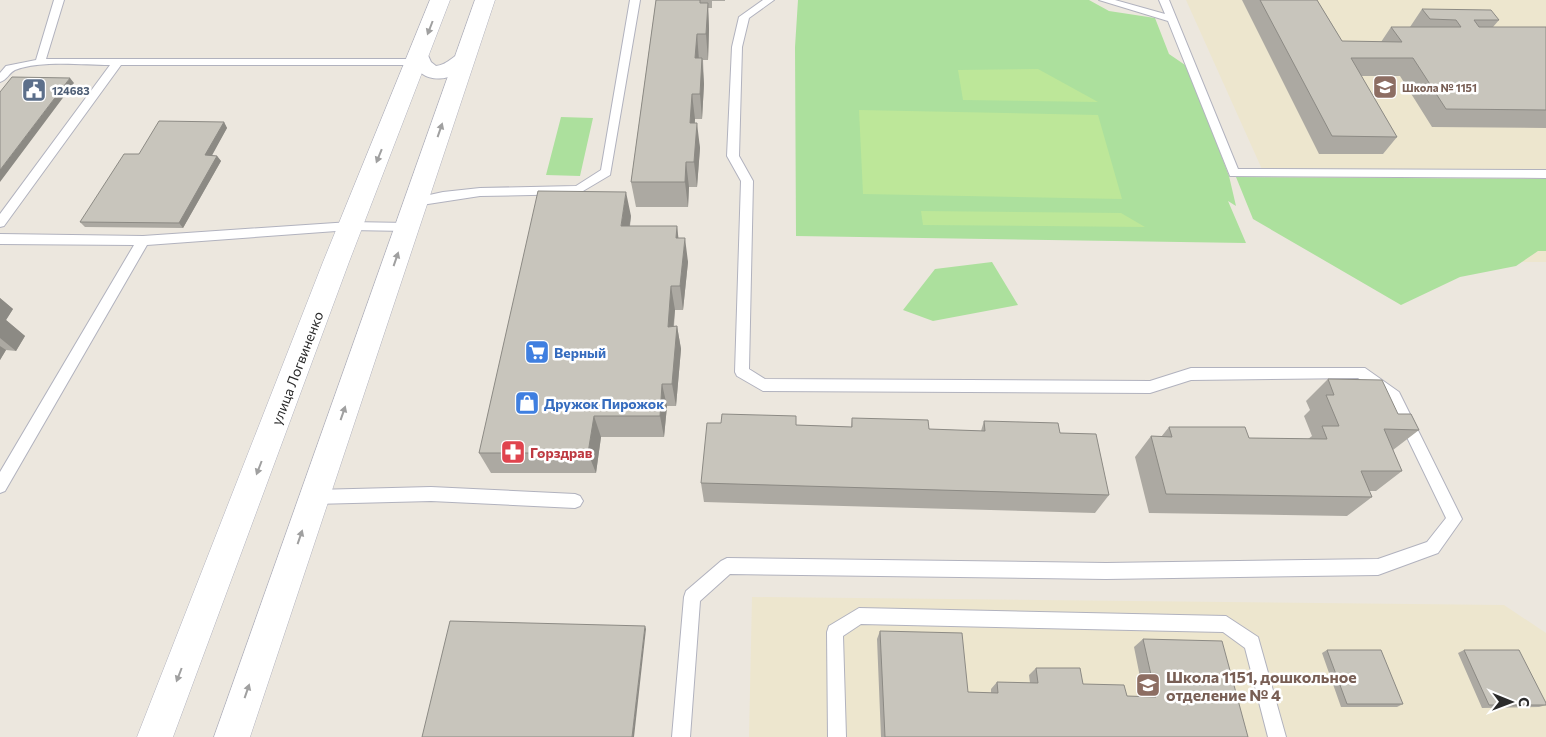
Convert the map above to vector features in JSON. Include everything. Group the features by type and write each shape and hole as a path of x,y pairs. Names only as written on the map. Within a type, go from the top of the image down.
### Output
{"main road":[{"name":"улица Логвиненко","path":"155,737 350,226 440,0"},
{"path":"232,737 485,0"}],"street":[{"path":"418,58 422,67 428,71 440,72 452,69 465,57"}],"lane":[{"path":"40,62 59,0"},
{"path":"0,239 143,242 350,226 411,214 443,196 480,192 578,190 606,172 635,0"},
{"path":"681,737 692,597 727,566 1106,571 1378,567 1432,548 1454,519 1394,396 1360,372 1191,374 1150,387 763,385 742,372 747,182 733,156 737,47 744,17 769,0"},
{"path":"1104,0 1172,19"},
{"path":"1164,0 1234,173 1546,174"},
{"path":"0,80 10,68 40,62 418,58"},
{"path":"0,223 118,62"},
{"path":"0,486 143,242"},
{"path":"314,497 431,494 575,500"},
{"path":"837,737 836,632 859,616 1226,624 1252,644 1277,737"}],"shaded area":[{"name":"Школа № 1151","path":"1186,0 1546,0 1546,262 1362,262 1288,227"},
{"name":"Школа 1151, дошкольное отделение № 4","path":"752,597 1504,605 1546,633 1546,737 749,737"}],"green space":[{"path":"798,0 1089,0 1109,11 1155,18 1169,54 1188,67 1229,176 1236,206 1228,201 1246,243 796,236 795,47"},
{"path":"1038,69 1098,102 963,100 958,70"},
{"path":"859,110 1098,115 1122,199 863,194"},
{"path":"561,117 593,118 580,176 546,175"},
{"path":"1236,177 1546,179 1546,251 1538,251 1516,266 1460,277 1401,305 1253,219"},
{"path":"921,211 1121,213 1145,227 923,225"},
{"path":"992,262 1018,305 933,321 903,310 935,269"}],"building":[{"path":"656,0 700,0 700,3 708,3 706,34 697,34 695,58 702,58 700,94 692,94 690,123 697,123 694,162 686,162 685,182 631,182"},
{"path":"1260,0 1317,0 1342,41 1402,42 1391,27 1461,27 1456,20 1430,19 1422,9 1491,10 1499,20 1474,20 1479,27 1546,27 1546,110 1446,109 1413,58 1351,58 1397,137 1332,136"},
{"path":"12,77 70,78 0,170 0,92"},
{"path":"159,121 224,122 205,155 217,156 179,223 80,222 124,154 139,154"},
{"path":"538,191 626,192 621,226 677,226 676,238 685,238 680,286 671,286 668,327 677,326 672,384 662,384 660,416 594,416 588,453 479,453"},
{"path":"1328,379 1382,380 1398,414 1411,414 1419,430 1384,429 1402,471 1361,471 1372,497 1166,494 1151,436 1172,437 1169,427 1245,427 1249,438 1327,439 1322,426 1339,426 1326,395 1334,395"},
{"path":"722,414 796,416 796,425 852,427 852,418 928,420 929,429 985,431 984,421 1058,423 1060,433 1096,434 1109,495 701,483 707,423 721,423"},
{"path":"450,621 645,626 632,737 422,737"},
{"path":"880,631 962,633 968,692 998,693 997,682 1038,683 1036,668 1080,668 1083,684 1124,685 1127,696 1156,697 1143,639 1222,641 1248,737 885,737"},
{"path":"1327,650 1381,650 1403,704 1347,704"},
{"path":"1464,650 1519,650 1546,705 1489,705"}],"place":[{"name":"Школа № 1151","path":"1385,87"},
{"name":"124683","path":"34,90"},
{"name":"Верный","path":"537,352"},
{"name":"Дружок Пирожок","path":"527,403"},
{"name":"Горздрав","path":"513,452"},
{"name":"Школа 1151, дошкольное отделение № 4","path":"1148,685"}]}
